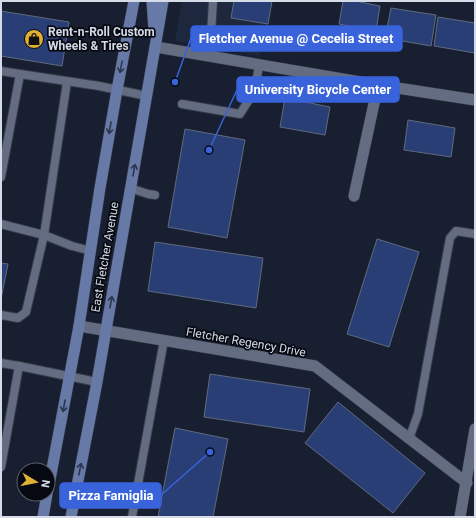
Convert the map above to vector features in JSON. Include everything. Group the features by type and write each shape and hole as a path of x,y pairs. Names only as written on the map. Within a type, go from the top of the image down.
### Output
{"main road":[{"name":"East Fletcher Avenue","path":"53,462 79,326 100,188 134,1"},
{"path":"152,1 156,47"},
{"name":"East Fletcher Avenue","path":"71,517 97,382 163,1"},
{"path":"43,517 46,502"}],"street":[{"path":"156,47 475,100"},
{"path":"354,196 378,85"},
{"name":"Fletcher Regency Drive","path":"79,326 315,366 467,483"},
{"path":"460,517 475,429"}],"lane":[{"path":"206,56 211,34 214,1"},
{"path":"182,104 240,114 255,90 259,65"},
{"path":"1,71 99,86 147,96"},
{"path":"1,177 20,74"},
{"path":"1,316 18,318 26,312 44,234 68,82"},
{"path":"130,188 155,195"},
{"path":"1,224 44,234 72,246 91,251"},
{"path":"409,439 418,414 450,238 456,231 475,234"},
{"path":"132,517 164,340"},
{"path":"1,363 49,371 97,382"},
{"path":"1,467 20,366"}],"shaded area":[{"path":"182,1 273,1 260,56 175,41"}],"building":[{"path":"234,1 272,1 268,24 231,18"},
{"path":"343,1 355,1 380,6 376,31 339,24"},
{"path":"391,8 436,15 431,46 385,38"},
{"name":"Rent-n-Roll Custom Wheels & Tires","path":"1,11 69,22 62,66 1,56"},
{"path":"438,17 475,23 475,53 434,46"},
{"path":"285,98 330,107 325,135 280,127"},
{"path":"408,120 455,128 451,157 404,150"},
{"path":"185,129 245,140 227,238 168,227"},
{"path":"377,239 419,252 389,347 347,334"},
{"path":"155,242 263,258 256,308 148,291"},
{"path":"1,263 8,264 1,299"},
{"path":"210,374 310,389 304,432 204,417"},
{"path":"338,402 425,473 393,513 305,443"},
{"path":"175,428 228,439 213,517 158,517"}],"place":[{"name":"Rent-n-Roll Custom Wheels & Tires","path":"34,39"},
{"name":"Fletcher Avenue @ Cecelia Street","path":"175,82"},
{"name":"University Bicycle Center","path":"209,150"},
{"name":"Pizza Famiglia","path":"210,452"}]}
